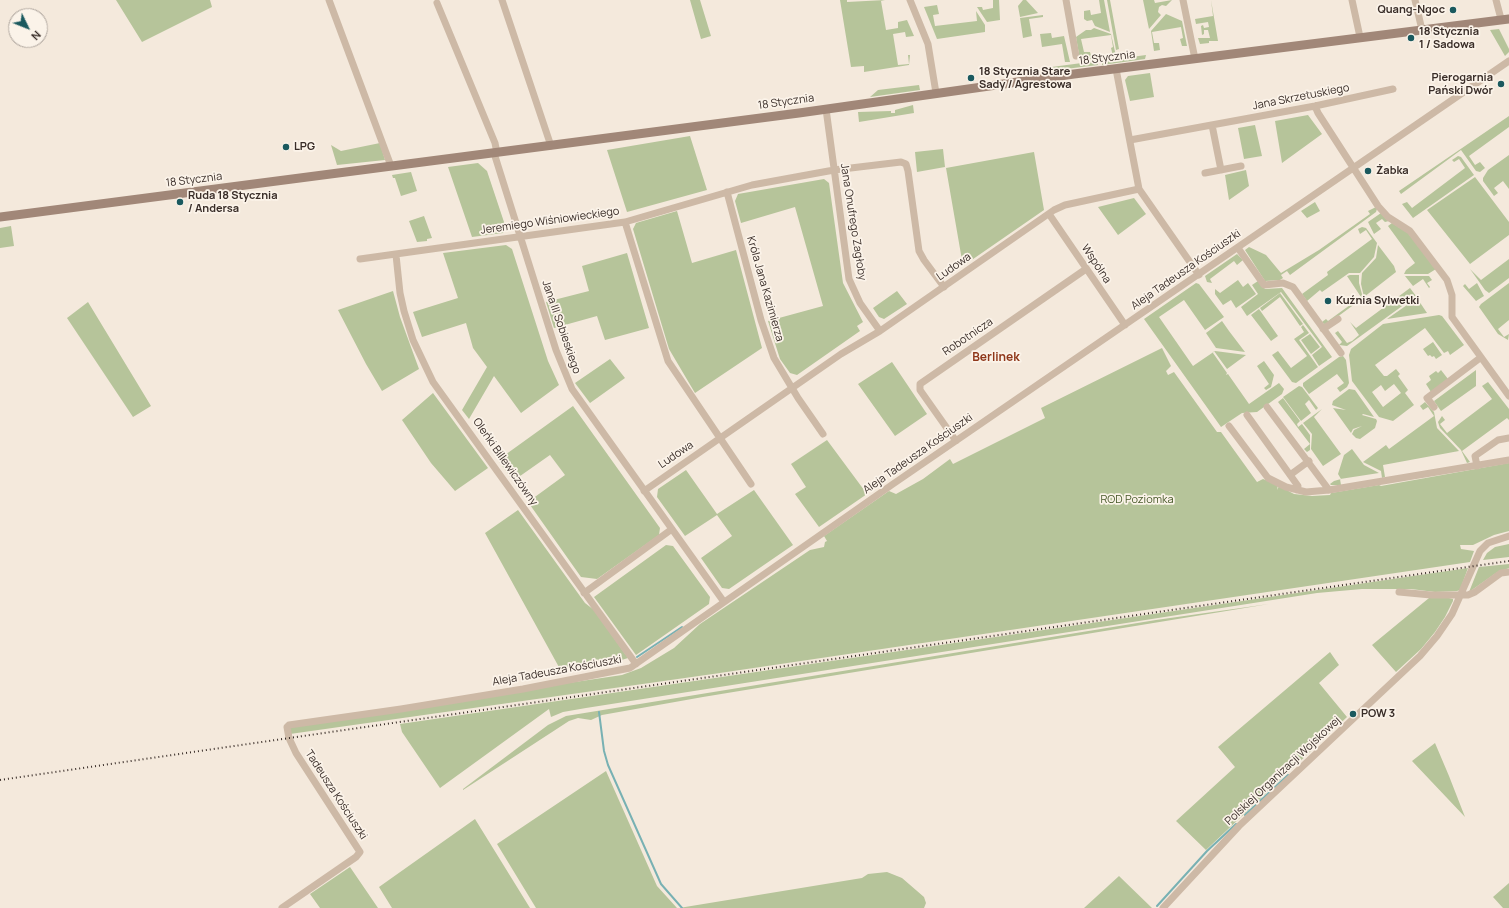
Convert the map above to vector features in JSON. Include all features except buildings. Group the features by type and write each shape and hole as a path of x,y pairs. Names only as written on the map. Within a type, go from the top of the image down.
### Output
{"main road":[{"name":"18 Stycznia","path":"0,217 551,146 936,93 1506,18"}],"street":[{"path":"329,0 391,166"},
{"path":"502,0 551,146"},
{"path":"910,0 928,44 936,93"},
{"path":"1066,0 1076,56"},
{"path":"1184,0 1195,59"},
{"path":"1352,0 1360,37"},
{"path":"1415,0 1422,30"},
{"path":"1496,0 1506,18"},
{"path":"437,3 495,144 495,153"},
{"name":"Aleja Tadeusza Kościuszki","path":"286,727 292,724 401,709 548,685 606,672 625,670 636,664 956,441 1509,61"},
{"path":"1116,69 1139,189 1199,275"},
{"name":"Jana Skrzetuskiego","path":"1130,140 1315,106 1393,89"},
{"path":"1315,106 1318,113 1381,210 1388,217 1410,231 1447,280 1452,295 1452,317 1480,358 1509,396"},
{"name":"Jana Onufrego Zagłoby","path":"826,109 849,279 860,303 880,331"},
{"path":"1212,125 1221,170"},
{"name":"Jana III Sobieskiego","path":"495,153 519,236 563,370 572,389 724,602"},
{"name":"Jeremiego Wiśniowieckiego","path":"360,259 624,222 752,185 834,170 898,162 906,164 920,251 924,260 944,287"},
{"path":"1205,173 1241,166"},
{"name":"Ludowa","path":"644,491 841,354 880,331 1049,214 1065,205 1139,189"},
{"name":"Króla Jana Kazimierza","path":"727,192 770,349 779,369 792,389"},
{"name":"Wspólna","path":"1049,214 1125,325"},
{"path":"624,222 668,361 751,484"},
{"path":"1238,248 1264,285 1283,283 1290,285 1341,353"},
{"name":"Oleńki Billewiczówny","path":"396,255 399,288 403,305 413,340 425,367 584,593 636,664"},
{"name":"Robotnicza","path":"956,441 920,390 920,384 1086,269"},
{"path":"1324,329 1338,319"},
{"path":"1434,407 1427,398 1480,358"},
{"path":"792,389 823,434"},
{"path":"1268,407 1329,490"},
{"path":"1246,415 1298,486 1298,490"},
{"path":"1229,426 1268,478 1286,487 1314,492 1509,460"},
{"path":"1477,466 1475,456 1498,440 1509,438"},
{"path":"1290,475 1309,461"},
{"path":"584,593 672,529"},
{"name":"Polskiej Organizacji Wojskowej","path":"1163,908 1239,826 1420,656 1445,625 1461,595 1478,554 1483,547 1493,540 1509,536"},
{"path":"1399,592 1461,595 1475,592 1501,574 1509,572"},
{"name":"Tadeusza Kościuszki","path":"282,908 356,857 360,852 296,753 286,727"}],"green space":[{"path":"116,0 210,0 212,7 142,42"},
{"path":"690,0 700,0 711,36 701,39"},
{"path":"840,0 847,0 847,2 885,0 881,1 886,30 898,28 898,22 907,20 914,36 906,37 905,32 893,34 898,65 909,64 908,55 910,55 909,65 864,72 864,66 851,67"},
{"path":"993,0 999,0 1000,20 987,22 977,7 982,7 983,10 993,8"},
{"path":"1023,0 1026,0 1038,13 1020,17 1018,6"},
{"path":"1099,0 1104,0 1110,32 1095,26 1092,20 1087,21 1084,19 1084,11 1090,10 1091,15 1101,13"},
{"path":"1107,0 1110,0 1119,49 1116,50"},
{"path":"1143,0 1154,0 1155,3 1172,0 1166,6 1162,5 1159,7 1158,12 1161,15 1149,29"},
{"path":"1211,0 1218,41 1209,41 1209,43 1200,44 1198,38 1210,38 1208,30 1204,30 1204,34 1202,35 1201,26 1203,25 1204,28 1209,27 1208,22 1196,24 1195,19 1213,16"},
{"path":"937,5 939,14 933,15 935,26 977,21 976,11 985,25 985,32 937,39 924,7"},
{"path":"1166,14 1182,21 1187,46 1182,46 1180,39 1183,38 1181,27 1152,32 1154,43 1159,43 1160,50 1154,51 1151,31"},
{"path":"1043,15 1043,17 1029,19 1032,36 1023,38 1020,18"},
{"path":"1094,28 1111,34 1116,56 1113,56 1111,48 1113,47 1111,35 1081,39 1084,52 1090,52 1092,59 1080,60 1076,37 1086,30 1091,30"},
{"path":"1499,29 1509,49 1509,52 1505,56 1490,30"},
{"path":"1051,33 1052,38 1064,36 1070,62 1065,62 1062,44 1042,47 1040,34"},
{"path":"1146,55 1145,59 1102,65 1102,61"},
{"path":"1097,61 1098,65 1049,71 1044,68"},
{"path":"1150,73 1154,97 1130,101 1125,80 1128,76"},
{"path":"919,85 920,90 870,97 878,90"},
{"path":"913,105 914,113 859,122 858,112 891,111 891,113 895,113 895,110"},
{"path":"1308,115 1322,134 1282,163 1275,121"},
{"path":"1509,116 1509,127 1469,156 1475,165 1480,162 1485,168 1480,172 1476,171 1461,150 1401,194 1399,191"},
{"path":"1255,125 1262,156 1244,159 1238,128"},
{"path":"690,136 707,190 627,212 607,150"},
{"path":"380,143 385,160 337,165 331,145 341,151"},
{"path":"943,149 945,167 917,172 915,152"},
{"path":"1034,152 1044,210 963,266 946,168"},
{"path":"1509,155 1509,189 1503,181 1494,188 1498,193 1494,196 1483,181 1483,178 1488,170"},
{"path":"1458,156 1461,157 1474,175 1413,218 1402,204 1407,202 1412,208 1465,168 1459,159 1454,162 1452,160"},
{"path":"478,163 487,171 506,228 503,233 472,237 448,167"},
{"path":"1246,170 1249,186 1229,200 1225,175"},
{"path":"411,172 417,191 401,196 395,178 393,178 392,175"},
{"path":"1475,177 1509,222 1509,235 1470,264 1427,210"},
{"path":"824,179 829,183 843,283 863,322 857,326 860,331 797,375 790,373 780,359 768,321 823,306 795,207 741,223 735,201 738,194"},
{"path":"1134,198 1146,214 1118,235 1098,207"},
{"path":"1315,202 1320,211 1307,218 1301,211"},
{"path":"1376,207 1376,212 1290,275 1287,271 1281,275 1283,278 1280,280 1265,281 1245,250 1249,247 1266,255 1281,273 1319,250 1370,214 1368,211"},
{"path":"677,211 692,263 736,250 762,348 695,393 669,349 633,229 636,223"},
{"path":"1381,213 1389,221 1385,222 1382,219 1376,223 1381,229 1374,234 1368,222"},
{"path":"424,216 432,238 427,239 427,241 417,242 409,221"},
{"path":"1392,223 1408,233 1436,269 1428,274 1404,274 1406,270 1415,263 1388,226"},
{"path":"11,226 14,246 0,248 0,228"},
{"path":"1362,227 1366,228 1377,243 1374,257 1360,273 1349,273 1322,292 1320,290 1307,301 1302,294 1328,275 1327,272 1372,239 1366,230 1360,234 1358,229"},
{"path":"506,245 512,249 548,361 559,385 521,413 494,376 469,419 462,410 487,367 473,348 466,323 422,337 413,312 458,298 443,253"},
{"path":"1378,245 1394,266 1396,272 1364,297 1361,284 1362,273 1376,258"},
{"path":"627,253 649,328 605,340 597,316 554,328 546,302 589,291 582,266"},
{"path":"1237,254 1243,260 1237,265 1234,261 1210,279 1212,283 1207,282 1205,276"},
{"path":"1509,259 1509,278 1489,293 1485,290 1470,269 1481,280"},
{"path":"1359,275 1359,283 1363,298 1329,323 1324,324 1322,322 1326,319 1328,321 1361,297 1347,276"},
{"path":"1405,276 1429,276 1432,280 1427,283 1430,287 1429,288 1423,279 1413,286"},
{"path":"1238,280 1243,287 1248,283 1256,294 1236,308 1231,300 1223,305 1215,294 1215,289 1220,293"},
{"path":"1258,281 1265,289 1282,288 1332,357 1319,366 1312,355 1322,347 1281,292 1247,316 1241,307 1258,294 1252,285"},
{"path":"1196,283 1199,284 1224,317 1205,330 1184,300 1159,317 1193,366 1213,352 1227,373 1226,375 1228,374 1249,404 1279,383 1284,389 1282,394 1257,412 1242,413 1221,427 1144,319"},
{"path":"1477,283 1484,296 1476,301 1463,286 1465,284 1469,289"},
{"path":"1509,283 1509,320 1498,329 1504,337 1509,334 1508,340 1498,334 1479,307"},
{"path":"1410,288 1416,296 1347,346 1339,345 1342,342 1335,333 1338,331 1347,343 1352,341 1359,335 1350,322 1356,328"},
{"path":"393,291 400,317 419,369 382,391 338,310"},
{"path":"897,291 907,304 884,319 879,317 873,308"},
{"path":"1280,293 1303,324 1300,326 1280,297 1262,311 1260,308"},
{"path":"1417,298 1427,313 1387,319"},
{"path":"88,302 151,406 133,417 67,318"},
{"path":"1259,309 1278,336 1271,341 1251,315"},
{"path":"1439,315 1442,316 1464,345 1450,355 1448,351 1444,353 1425,328 1375,365 1384,376 1387,376 1396,369 1400,374 1398,376 1408,390 1405,393 1414,405 1393,421 1379,417 1352,381 1349,355 1351,349 1383,324","holes":["1394,384 1401,393 1383,407 1372,392 1381,385 1385,391"]},
{"path":"1222,321 1245,352 1216,348 1206,333"},
{"path":"1303,325 1309,333 1299,340 1318,367 1296,383 1292,382 1272,355 1278,351 1291,368 1307,356 1294,339 1304,332 1301,327"},
{"path":"1310,334 1320,347 1311,354 1301,340"},
{"path":"1433,342 1442,355 1436,359 1434,356 1428,356 1423,349"},
{"name":"ROD Poziomka","path":"1162,348 1171,366 1166,371 1168,375 1174,372 1217,432 1221,432 1257,482 1263,479 1278,485 1277,490 1279,486 1294,494 1312,496 1330,495 1331,493 1379,485 1381,486 1509,463 1509,531 1494,535 1473,545 1460,545 1461,549 1474,551 1470,562 713,674 290,734 288,729 292,724 622,675 641,668 674,648 700,624 810,550 824,547 825,542 827,541 824,536 889,491 896,494 923,479 950,459 953,464 1045,418 1041,408"},
{"path":"1215,351 1246,355 1227,369"},
{"path":"1343,356 1346,360 1349,383 1347,387 1340,392 1337,388 1344,383 1337,374 1309,394 1303,386 1303,383 1339,357"},
{"path":"610,359 625,378 590,403 575,383"},
{"path":"1264,361 1274,375 1271,387 1266,390 1264,388 1269,384 1257,366"},
{"path":"892,362 927,414 895,436 858,384"},
{"path":"1441,370 1448,379 1431,392 1426,384 1431,380 1429,376 1436,371 1438,373"},
{"path":"1476,370 1476,386 1441,411 1434,401"},
{"path":"1488,382 1509,409 1509,420 1507,418 1462,451 1470,462 1467,463 1461,450 1440,428 1438,422 1442,416 1445,420 1440,424 1447,433 1492,399 1482,386"},
{"path":"1299,386 1302,387 1318,408 1316,410 1309,400 1305,404 1311,413 1301,421 1283,397"},
{"path":"1349,389 1355,390 1374,417 1362,415 1376,419 1377,421 1375,428 1360,439 1356,438 1352,434 1354,430 1362,426 1353,429 1351,433 1333,408 1346,410 1332,405 1333,401"},
{"path":"433,393 488,468 455,491 431,463 402,420"},
{"path":"1283,398 1300,421 1297,424 1298,427 1302,424 1310,435 1310,444 1278,402"},
{"path":"1425,402 1434,412 1437,428 1459,451 1383,465 1385,477 1382,478 1381,471 1363,462 1386,445 1389,449 1434,416 1428,407 1423,410 1420,406"},
{"path":"573,406 660,528 659,535 597,579 581,577 528,502 565,475 550,455 513,481 498,460"},
{"path":"1322,409 1314,417 1341,454 1323,466 1311,449 1312,434 1303,423"},
{"path":"827,440 867,494 819,527 795,494 806,487 791,464"},
{"path":"1310,444 1310,450 1307,452 1304,449"},
{"path":"1352,449 1364,465 1379,473 1341,479 1338,474 1344,455"},
{"path":"686,470 717,514 754,490 793,545 729,589 722,588 701,558 732,536 717,515 685,536 657,497 658,489"},
{"path":"1340,479 1341,485 1330,484 1334,481"},
{"path":"518,510 585,603 594,610 628,658 612,663 560,669 485,533"},
{"path":"1509,544 1509,557 1483,560 1487,553 1495,547"},
{"path":"666,545 673,546 710,597 709,604 636,655 594,597"},
{"path":"1509,564 1509,568 1496,573 1469,592 1479,567"},
{"path":"1468,568 1460,590 1457,591 1435,592 1411,589 1362,589 1317,593 586,708 563,712 551,717 549,709 440,788 402,732 400,724"},
{"path":"1429,598 1449,598 1453,599 1453,601 1435,632 1421,649 1396,672 1372,645"},
{"path":"1269,604 703,697 602,715 591,720 578,718 569,721 463,790 548,725 566,716 1156,620"},
{"path":"1330,652 1339,665 1319,683 1347,717 1206,850 1176,821 1235,767 1218,747"},
{"path":"1435,743 1449,776 1465,817 1412,761"},
{"path":"606,771 657,886 677,908 536,908 497,844"},
{"path":"475,819 530,908 392,908 379,887"},
{"path":"350,867 378,908 320,908 310,894"},
{"path":"887,872 902,878 924,897 926,903 924,908 679,908 862,878 868,874"},
{"path":"1119,876 1152,908 1084,908"},
{"path":"1509,883 1509,908 1503,908 1493,897"}],"waterway":[{"path":"637,657 682,627"},
{"path":"599,712 604,751 608,765 661,884 682,908"},
{"path":"1245,815 1288,775"},
{"path":"1157,906 1207,851 1236,824"}],"railway":[{"path":"0,780 1509,561"}],"place":[{"name":"Quang-Ngoc","path":"1453,10"},
{"name":"18 Stycznia 1 / Sadowa","path":"1411,38"},
{"name":"18 Stycznia Stare Sady / Agrestowa","path":"971,78"},
{"name":"Pierogarnia Pański Dwór","path":"1501,84"},
{"name":"LPG","path":"286,147"},
{"name":"Żabka","path":"1368,171"},
{"name":"Ruda 18 Stycznia / Andersa","path":"180,202"},
{"name":"Kuźnia Sylwetki","path":"1328,301"},
{"name":"POW 3","path":"1353,714"}],"district":[{"name":"Berlinek","path":"996,358"}]}
